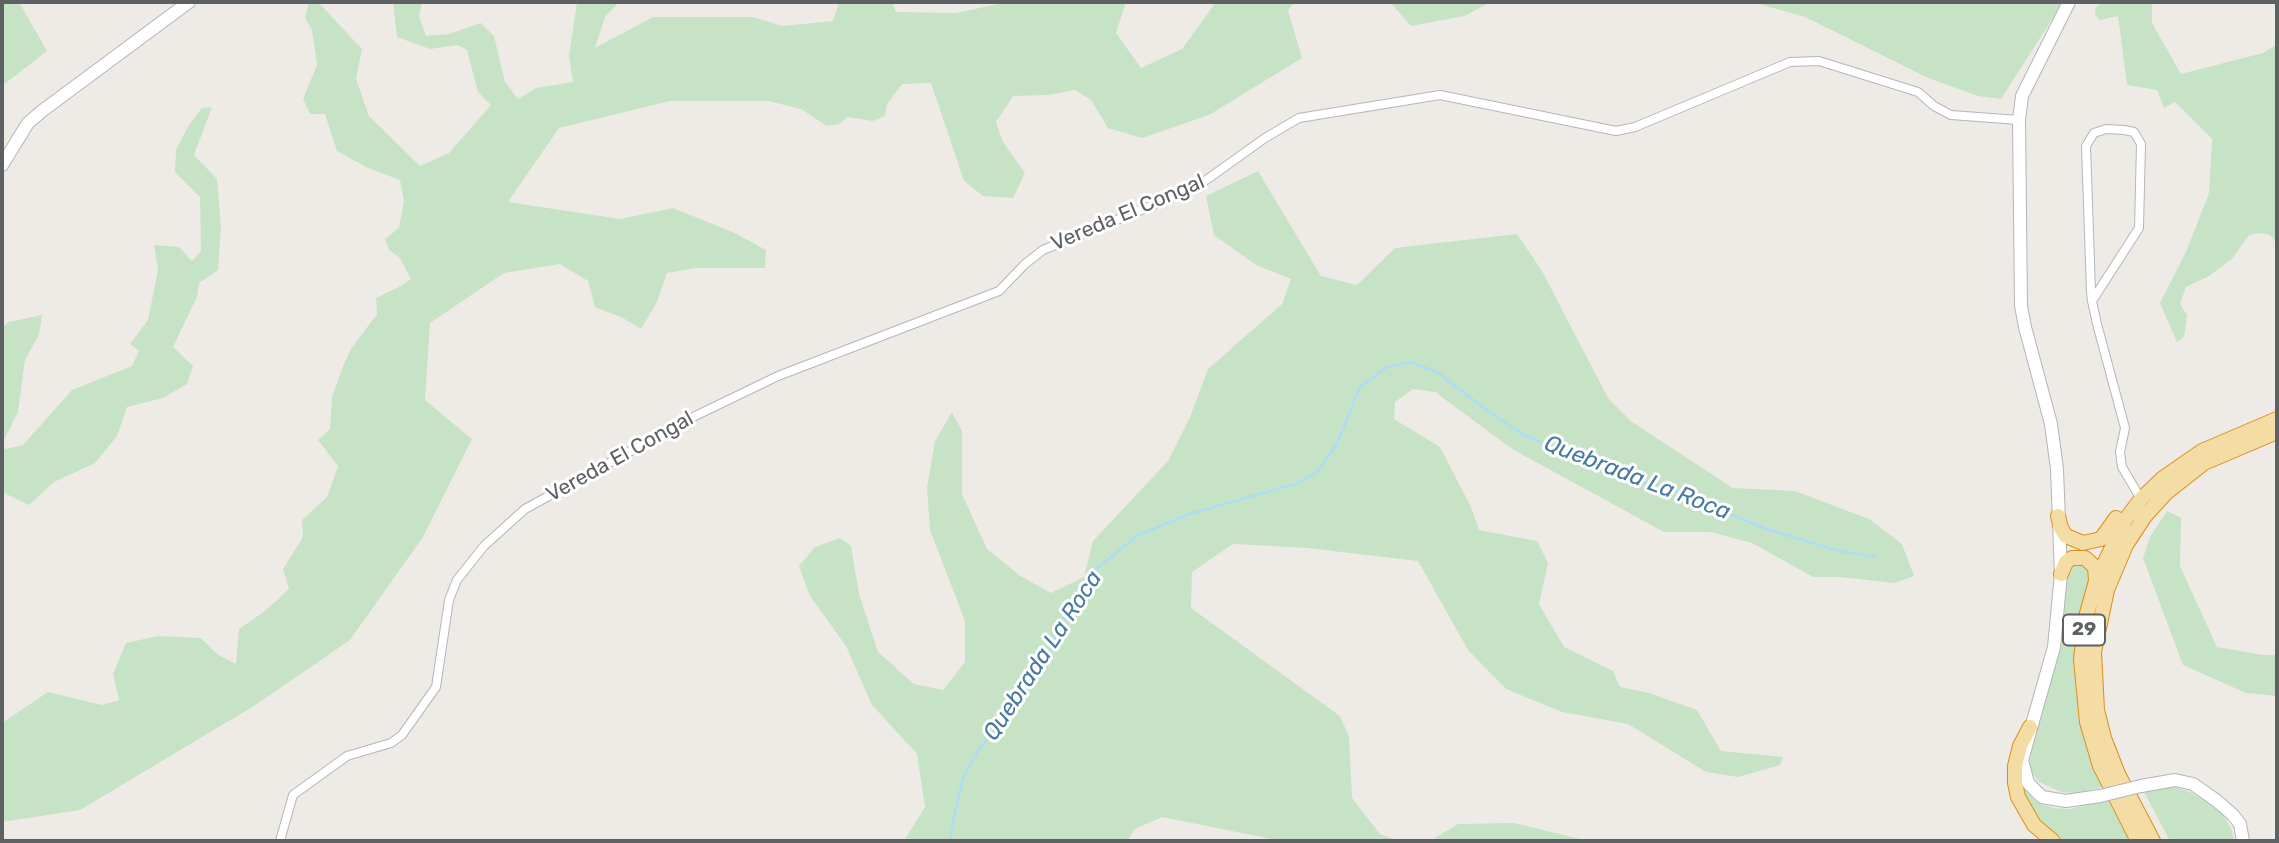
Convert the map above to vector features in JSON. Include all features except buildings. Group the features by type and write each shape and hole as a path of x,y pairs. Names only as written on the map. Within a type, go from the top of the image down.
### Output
{"highway":[{"path":"2058,516 2061,528 2073,541 2095,542 2106,534 2119,514 2154,480 2195,454 2277,419"},
{"name":"29","path":"2153,841 2110,755 2097,710 2094,660 2103,603 2118,561 2145,516 2176,483 2220,455 2277,432"},
{"name":"29","path":"2138,841 2100,766 2087,722 2081,659 2086,617 2096,581 2139,496"},
{"path":"2061,574 2066,562 2072,558 2085,558 2095,567 2096,581"},
{"path":"2030,727 2020,746 2015,766 2015,783 2018,797 2029,818 2053,841"},
{"path":"2110,755 2161,841"}],"main road":[{"path":"2,165 28,123 41,111 189,2"},
{"path":"2066,8 2022,96 2019,120 2021,306 2051,424 2057,469 2061,574 2054,647 2022,760 2025,776 2032,789 2042,797 2055,801 2100,796 2175,780 2193,784 2233,815 2240,824 2243,841"}],"street":[{"name":"Vereda El Congal","path":"281,841 293,795 347,756 391,743 402,736 436,687 449,600 457,580 484,546 525,509 691,418 778,376 999,291 1043,250 1195,188 1265,138 1299,118 1440,95 1616,131 1635,127 1790,62 1819,61 1918,92 1951,116 2019,120"},
{"path":"2092,301 2139,228 2141,144 2134,132 2106,129 2094,132 2086,146 2092,301 2126,428 2120,452 2122,467 2139,496"}],"green space":[{"path":"2,2 19,2 47,51 2,86"},
{"path":"318,2 362,49 356,79 369,116 420,166 449,153 491,105 478,92 467,50 458,45 430,49 397,37 393,2 422,2 419,16 426,36 449,34 481,23 494,36 505,82 518,99 536,88 573,82 569,55 577,2 619,2 605,17 595,48 653,17 753,17 782,26 833,21 839,2 892,2 896,12 956,13 1008,2 1126,2 1116,33 1141,68 1182,49 1216,2 1295,2 1288,10 1302,58 1209,115 1142,138 1108,128 1091,100 1075,90 1048,95 1013,96 996,122 1003,142 1025,173 1013,198 983,196 964,181 931,83 902,84 887,104 885,116 873,121 848,117 840,124 827,126 801,109 768,101 670,101 559,128 508,202 620,219 673,208 735,233 766,250 765,268 696,268 667,273 657,302 641,329 623,318 595,307 588,281 560,264 504,273 430,323 425,400 472,439 423,537 350,640 254,706 80,810 2,822 2,723 48,692 102,705 119,700 113,674 126,643 158,636 201,638 217,654 236,664 239,629 265,611 289,589 283,569 303,537 302,520 327,497 338,466 318,440 330,429 332,397 343,366 351,349 377,314 376,298 411,279 400,258 389,250 385,239 399,228 404,201 400,180 368,168 337,151 325,114 310,114 303,99 317,65 312,30 305,18 308,5"},
{"path":"1390,2 1490,2 1465,16 1411,26"},
{"path":"1752,2 2063,2 2001,99 1978,96 1928,78 1805,17"},
{"path":"2104,2 2152,2 2152,23 2181,74 2263,53 2277,44 2277,244 2270,235 2249,235 2232,259 2209,276 2186,287 2180,304 2187,315 2184,337 2177,342 2160,303 2186,252 2209,193 2212,139 2175,102 2164,108 2157,90 2127,85 2118,16 2100,20 2095,15 2096,7"},
{"path":"212,107 194,155 217,179 221,226 218,270 199,283 197,297 173,347 193,366 187,384 163,398 127,407 117,436 95,463 54,482 29,505 2,492 2,450 23,445 72,390 132,366 139,351 130,344 148,320 158,270 154,245 179,247 192,261 201,251 200,197 175,172 176,150 189,125 202,108"},
{"path":"1258,171 1321,276 1357,285 1395,248 1517,234 1542,271 1608,398 1632,422 1733,488 1795,491 1869,519 1902,544 1914,576 1894,583 1813,577 1752,543 1711,532 1664,532 1512,449 1435,392 1413,389 1395,402 1394,419 1440,447 1471,507 1479,530 1537,541 1548,563 1539,604 1564,647 1613,671 1620,687 1649,693 1697,710 1721,751 1783,757 1780,765 1738,777 1706,772 1628,724 1562,712 1506,689 1468,650 1418,561 1307,548 1233,544 1192,572 1191,608 1340,716 1349,737 1352,798 1380,834 1399,841 1281,841 1162,817 1135,829 1127,841 904,841 925,807 917,754 872,705 846,646 810,596 799,566 815,547 840,538 851,546 859,594 878,652 914,684 943,690 965,662 965,621 930,530 927,488 935,441 952,412 962,431 962,494 987,549 1022,577 1051,593 1084,577 1093,541 1168,461 1190,417 1208,369 1282,304 1291,279 1256,265 1214,235 1206,196"},
{"path":"42,315 39,335 25,360 18,412 2,444 2,328 9,322"},
{"path":"2167,511 2181,518 2180,566 2217,647 2277,655 2277,696 2246,693 2183,665 2143,558 2150,537"},
{"path":"2079,565 2088,569 2091,574 2087,590 2104,787 2076,793 2061,792 2039,782 2029,764 2036,727 2061,647 2067,573 2073,566"},
{"path":"2021,785 2036,802 2053,808 2070,809 2108,800 2130,841 2063,841 2047,833 2030,814"},
{"path":"2160,787 2175,787 2207,802 2223,815 2232,830 2234,841 2170,841 2144,792"},
{"path":"1514,823 1588,841 1430,841 1458,824"}],"waterway":[{"name":"Quebrada La Roca","path":"951,841 963,778 979,749 1015,707 1047,657 1067,613 1095,570 1137,536 1189,514 1295,484 1317,472 1337,444 1360,387 1387,367 1411,362 1438,373 1524,435 1605,466 1635,482 1664,486 1764,528 1835,550 1875,557"}]}
